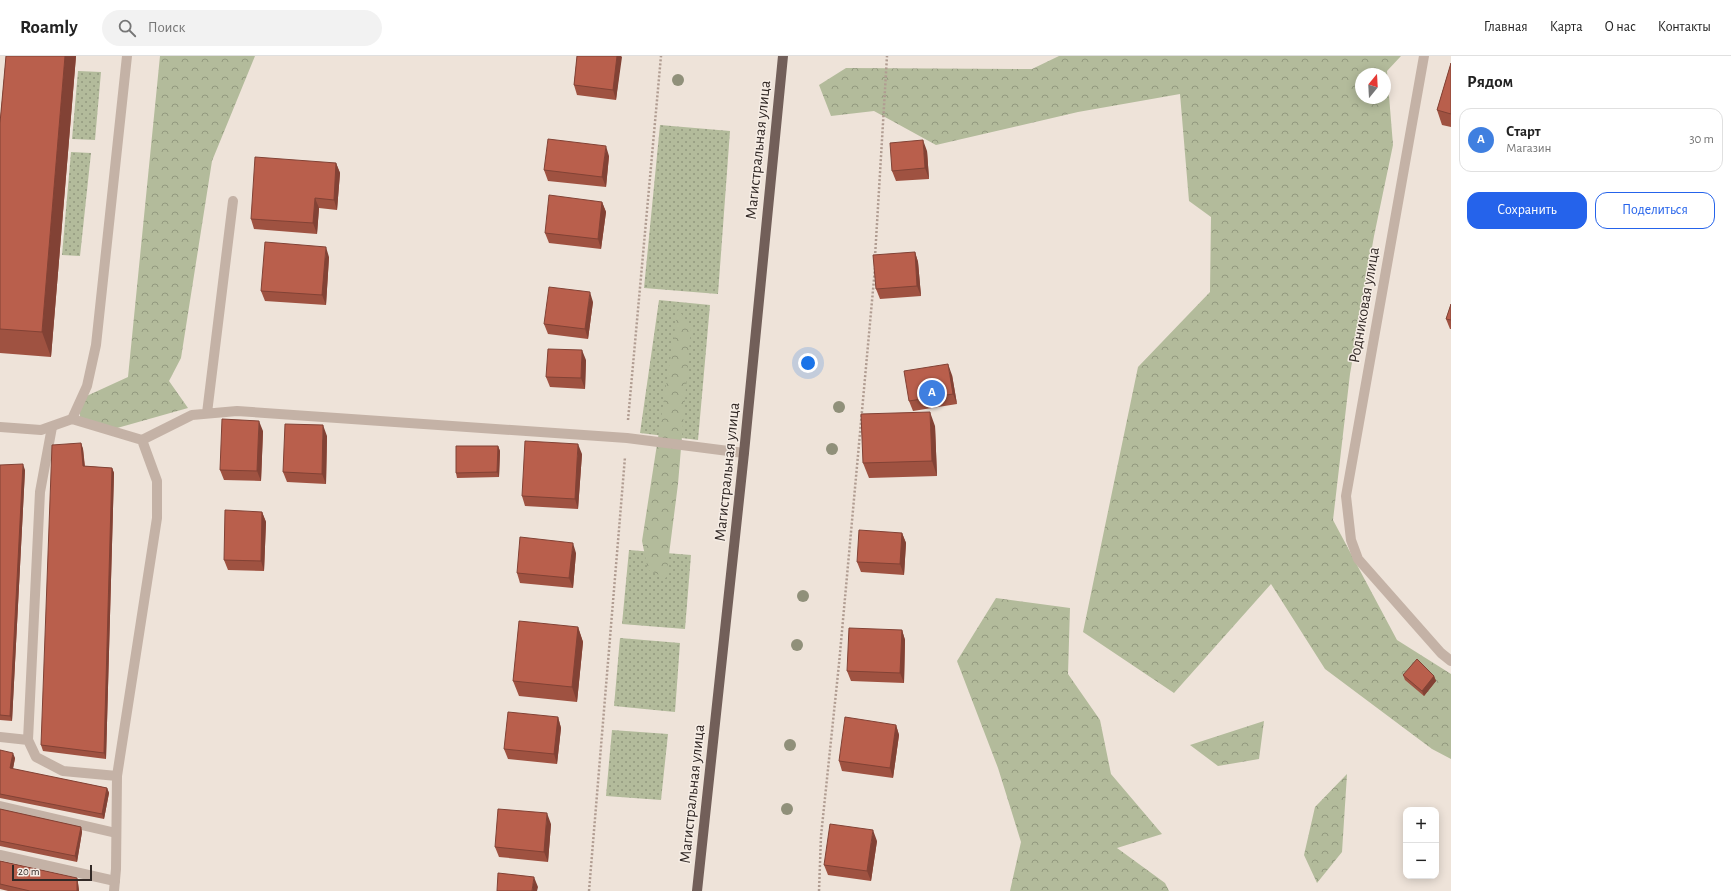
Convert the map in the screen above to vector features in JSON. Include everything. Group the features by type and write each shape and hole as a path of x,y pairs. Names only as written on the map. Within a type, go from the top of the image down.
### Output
{"main road":[{"name":"Магистральная улица","path":"697,891 744,454 783,56"}],"street":[{"path":"72,420 86,386 96,344 127,56"},
{"name":"Родниковая улица","path":"1424,56 1346,496 1351,540 1358,559 1441,654 1451,661"},
{"path":"207,414 233,201"},
{"path":"0,427 41,430 52,428 72,420 142,440 192,415 237,411 627,438 744,454"},
{"path":"52,428 40,492 28,740 36,758 63,771 117,776"},
{"path":"0,855 114,886 116,869 117,776 157,518 157,481 142,440"},
{"path":"0,737 28,740"},
{"path":"0,806 116,833"}],"path":[{"path":"589,891 661,56"},
{"path":"819,891 821,836 875,269 887,56"}],"green space":[{"path":"160,56 255,56 212,161 181,358 169,381 188,408 103,432 80,423 80,399 128,377"},
{"path":"1059,56 1401,56 1390,68 1355,68 1355,104 1390,104 1393,145 1374,236 1350,374 1333,520 1397,640 1451,674 1451,759 1432,749 1325,669 1271,584 1174,693 1083,632 1138,367 1210,292 1211,217 1189,201 1180,94 1078,112 936,145 874,111 831,116 819,85 846,68 1032,69"},
{"path":"78,71 101,72 95,140 72,139"},
{"path":"660,125 730,131 718,294 644,288"},
{"path":"71,152 91,153 80,256 62,255"},
{"path":"659,300 710,305 698,440 640,433"},
{"path":"678,309 691,328 678,484 666,578 648,570 642,541"},
{"path":"629,550 691,555 685,629 622,624"},
{"path":"996,598 1070,608 1068,674 1100,720 1111,774 1162,834 1117,848 1165,883 1169,891 1010,891 1021,842 998,768 957,661"},
{"path":"620,638 680,643 675,712 614,706"},
{"path":"1264,721 1259,759 1218,766 1190,745"},
{"path":"612,730 668,734 661,800 606,796"},
{"path":"1347,774 1342,852 1317,883 1304,855 1315,807"}],"building":[{"path":"6,56 65,56 42,332 0,329 0,123"},
{"path":"577,56 617,56 613,90 574,85"},
{"path":"1451,63 1451,114 1437,110"},
{"path":"548,139 606,146 602,177 544,170"},
{"path":"923,140 925,168 892,171 890,143"},
{"path":"255,157 336,163 334,200 315,198 313,223 251,219"},
{"path":"549,195 602,202 598,239 545,233"},
{"path":"265,242 326,247 322,295 261,291"},
{"path":"915,252 917,286 876,289 873,255"},
{"path":"549,287 590,292 585,329 544,324"},
{"path":"1451,304 1451,320 1446,319"},
{"path":"548,349 582,350 581,378 546,377"},
{"path":"948,364 953,394 909,401 904,371"},
{"path":"930,412 932,461 863,463 861,414"},
{"path":"222,419 259,421 257,471 220,470"},
{"path":"285,424 323,425 322,474 283,472"},
{"path":"525,441 578,444 575,499 522,496"},
{"path":"81,443 83,466 112,468 104,753 41,745 52,445"},
{"path":"456,446 498,446 497,472 456,473"},
{"path":"23,464 10,716 0,715 0,465"},
{"path":"225,510 262,512 261,561 224,560"},
{"path":"859,530 902,533 900,564 857,562"},
{"path":"520,537 573,543 569,578 517,573"},
{"path":"519,621 578,627 572,687 513,681"},
{"path":"849,628 902,630 900,673 847,671"},
{"path":"1417,659 1434,676 1422,691 1403,675"},
{"path":"508,712 558,717 554,754 504,749"},
{"path":"845,717 896,725 890,768 839,761"},
{"path":"0,750 13,753 10,768 107,788 102,814 0,794"},
{"path":"0,809 81,827 75,856 0,841"},
{"path":"498,809 547,813 544,852 495,847"},
{"path":"830,824 873,830 867,871 824,865"},
{"path":"0,861 77,878 77,891 30,891 0,884"},
{"path":"498,873 534,877 532,891 497,891"}],"place":[{"name":"Старт","path":"932,393"}]}
